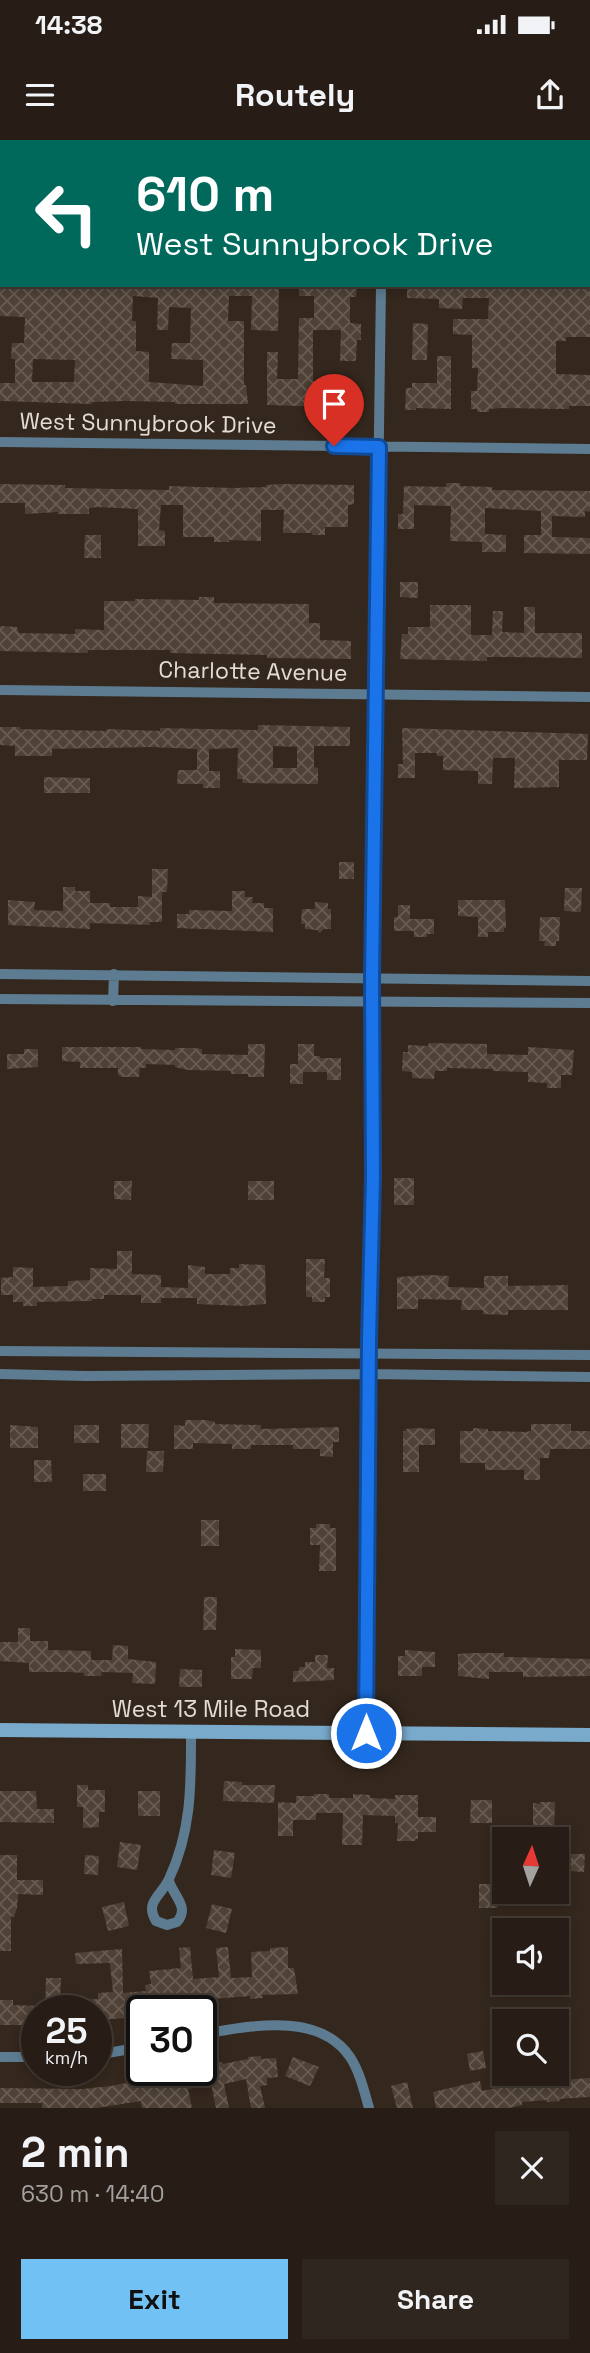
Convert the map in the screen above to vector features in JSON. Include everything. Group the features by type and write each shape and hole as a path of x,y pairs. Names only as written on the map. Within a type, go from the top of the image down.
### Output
{"main road":[{"name":"West 13 Mile Road","path":"0,1730 590,1735"}],"street":[{"path":"366,1733 373,1177 371,1001 382,287"},
{"name":"West Sunnybrook Drive","path":"0,442 590,449"},
{"name":"Charlotte Avenue","path":"0,690 590,697"},
{"path":"0,974 590,981"},
{"path":"113,1000 114,974"},
{"path":"0,999 590,1003"},
{"path":"0,1351 590,1355"},
{"path":"86,1353 86,1376"},
{"path":"0,1374 590,1377"},
{"path":"169,1881 190,1810 191,1731"},
{"path":"217,2032 279,2025 318,2032 337,2043 350,2057 360,2076 369,2108"},
{"path":"0,2057 21,2057"}],"building":[{"path":"0,287 279,287 278,331 251,330 252,296 229,296 228,321 244,321 244,385 248,404 0,401 0,383 15,383 15,359 11,359 12,343 24,343 25,317 0,316","holes":["133,296 158,298 157,330 168,330 169,307 191,308 190,343 172,343 171,359 203,360 203,386 149,382 149,352 136,351 136,321 132,321","33,359 75,360 74,382 32,382"]},
{"path":"299,287 357,287 356,297 350,297 350,323 361,324 361,340 357,340 356,361 340,361 341,330 313,330 313,381 348,381 348,388 355,389 355,408 267,405 267,352 278,352 277,379 298,379 299,318 314,318 314,296 299,296"},
{"path":"407,287 590,287 590,337 566,337 566,341 556,341 556,374 590,375 590,406 569,406 569,409 501,408 489,409 489,412 471,409 471,391 477,391 478,368 472,368 472,335 453,334 453,319 488,319 489,298 463,298 462,309 439,308 439,299 407,298"},
{"path":"413,323 428,324 427,360 412,360"},
{"path":"437,356 451,356 451,409 405,410 406,388 412,388 412,383 437,383"},
{"path":"446,483 492,487 492,490 590,491 590,512 585,511 585,517 552,516 552,537 590,538 590,554 524,553 524,535 541,535 541,511 485,508 485,534 506,535 506,552 482,552 482,542 450,541 451,506 414,505 414,529 398,529 398,514 403,514 404,486 446,487"},
{"path":"0,484 169,490 169,486 234,488 283,484 354,485 354,504 348,505 348,527 325,527 325,535 283,533 284,510 261,510 261,541 229,542 214,542 214,537 183,537 183,505 161,505 159,530 165,531 165,546 138,546 138,509 97,507 89,508 89,514 25,514 25,503 0,503"},
{"path":"85,535 101,535 101,558 84,558"},
{"path":"400,582 418,582 418,598 400,597"},
{"path":"199,597 214,597 214,603 309,604 309,623 320,623 320,640 351,641 351,659 267,658 267,655 170,653 170,650 88,650 88,653 0,651 0,626 17,627 19,633 75,634 75,629 104,630 104,601 199,600"},
{"path":"430,605 471,605 471,635 492,635 493,611 503,611 502,632 524,633 524,607 535,607 535,633 582,633 582,658 487,657 487,661 400,659 402,634 408,634 408,627 430,627"},
{"path":"258,725 350,727 350,746 314,746 314,767 318,768 318,784 242,783 243,779 237,779 238,748 209,749 209,771 220,771 220,788 203,788 203,784 177,784 178,770 197,770 197,749 52,749 52,756 15,756 15,746 0,745 0,727 106,731 160,731 160,728 258,730","holes":["273,746 297,747 297,768 273,768"]},
{"path":"402,728 588,734 587,760 559,760 559,787 514,788 515,758 493,758 492,784 478,784 478,771 443,770 443,756 437,756 437,753 415,753 415,778 398,778 398,764 403,764"},
{"path":"44,777 90,778 90,793 44,793"},
{"path":"339,862 354,862 354,879 339,879"},
{"path":"152,869 168,869 167,892 162,892 162,922 150,922 150,925 90,923 90,929 8,925 8,900 35,902 34,910 63,911 63,887 75,887 75,891 90,891 90,903 110,903 110,907 138,907 138,896 152,897"},
{"path":"565,888 582,888 581,912 564,911"},
{"path":"232,891 245,891 245,897 253,897 252,903 264,903 264,908 273,908 273,932 177,928 177,914 189,914 189,910 232,911"},
{"path":"458,900 505,900 504,932 488,932 488,937 478,937 478,917 458,916"},
{"path":"315,902 328,903 328,909 331,909 331,929 324,929 320,933 317,930 305,929 305,924 301,924 302,909 315,909"},
{"path":"398,905 410,905 410,919 434,919 434,934 414,937 414,931 394,931 394,917 398,917"},
{"path":"540,917 560,917 559,941 556,941 556,946 544,946 545,941 539,941"},
{"path":"429,1043 487,1044 487,1054 528,1055 528,1047 574,1050 572,1075 561,1075 561,1088 547,1088 547,1083 528,1082 528,1072 493,1069 447,1068 447,1071 435,1071 434,1079 412,1078 412,1072 402,1071 403,1052 408,1052 408,1045 428,1046"},
{"path":"248,1044 265,1044 264,1077 231,1074 231,1071 188,1070 175,1065 146,1064 146,1068 140,1068 139,1077 122,1077 118,1075 118,1068 80,1068 80,1062 62,1061 62,1047 175,1050 193,1048 202,1049 202,1054 248,1055"},
{"path":"298,1044 314,1044 314,1056 320,1058 341,1058 341,1080 327,1080 327,1072 303,1072 303,1084 290,1084 290,1064 298,1064"},
{"path":"24,1049 38,1049 38,1067 7,1069 7,1054 24,1054"},
{"path":"394,1178 414,1178 414,1205 394,1205"},
{"path":"114,1181 132,1181 131,1200 114,1199"},
{"path":"248,1181 274,1181 274,1200 248,1200"},
{"path":"117,1251 132,1251 132,1274 161,1275 161,1287 188,1288 188,1265 205,1267 205,1274 230,1274 230,1268 239,1268 239,1264 265,1265 266,1304 197,1304 197,1298 161,1298 161,1303 141,1303 141,1295 104,1295 104,1299 92,1301 37,1302 37,1306 23,1306 23,1302 13,1302 13,1295 1,1295 1,1278 13,1277 13,1267 33,1268 33,1287 68,1286 68,1281 90,1280 90,1268 117,1269"},
{"path":"306,1259 325,1259 324,1278 330,1278 330,1297 325,1297 325,1302 312,1302 312,1297 306,1297"},
{"path":"449,1276 448,1287 484,1288 484,1276 508,1276 508,1286 568,1285 568,1310 508,1310 508,1315 483,1314 483,1310 461,1310 462,1300 418,1299 418,1309 397,1309 397,1277"},
{"path":"185,1420 261,1425 261,1429 339,1427 339,1442 333,1442 333,1457 320,1456 320,1449 293,1449 293,1445 251,1445 251,1449 232,1449 232,1444 193,1443 193,1449 174,1449 174,1425 185,1426"},
{"path":"121,1424 149,1424 148,1448 121,1448"},
{"path":"531,1424 571,1424 571,1431 590,1431 590,1449 550,1449 549,1458 540,1458 540,1480 524,1480 524,1470 485,1470 485,1463 460,1463 460,1431 473,1431 473,1428 525,1432 531,1431"},
{"path":"10,1425 38,1427 38,1448 10,1448"},
{"path":"74,1425 99,1425 99,1443 74,1443"},
{"path":"417,1428 435,1429 435,1445 419,1445 419,1472 403,1472 403,1431"},
{"path":"147,1451 164,1451 163,1472 146,1472"},
{"path":"34,1460 51,1460 52,1482 34,1482"},
{"path":"83,1474 106,1474 106,1491 83,1491"},
{"path":"201,1520 219,1520 219,1546 201,1546"},
{"path":"316,1524 330,1524 330,1528 336,1528 336,1571 319,1571 320,1545 310,1545 310,1528 316,1528"},
{"path":"204,1597 217,1597 216,1630 203,1630"},
{"path":"18,1628 30,1628 30,1641 48,1641 48,1650 91,1651 91,1660 112,1660 113,1645 128,1646 128,1659 156,1662 155,1684 132,1683 133,1673 102,1672 101,1676 84,1676 84,1673 29,1672 29,1663 0,1661 0,1642 18,1642"},
{"path":"235,1649 261,1650 261,1668 253,1668 252,1679 231,1679 231,1657 235,1657"},
{"path":"405,1650 435,1652 435,1667 422,1667 422,1676 398,1676 398,1656 405,1656"},
{"path":"504,1653 504,1657 590,1659 590,1676 523,1677 523,1672 489,1672 489,1679 458,1676 458,1654"},
{"path":"315,1655 328,1655 327,1668 334,1668 334,1680 293,1682 293,1671 305,1667 305,1662 315,1662"},
{"path":"180,1669 202,1670 202,1687 179,1687"},
{"path":"224,1781 242,1782 242,1785 275,1785 274,1803 223,1801"},
{"path":"77,1785 88,1785 88,1790 105,1790 105,1812 99,1812 99,1827 83,1828 83,1807 77,1807"},
{"path":"0,1791 36,1791 37,1809 54,1809 54,1823 0,1822"},
{"path":"138,1791 160,1791 160,1816 138,1816"},
{"path":"329,1794 329,1798 353,1798 353,1794 395,1799 395,1795 418,1795 418,1817 436,1817 436,1832 418,1832 418,1839 415,1841 397,1841 398,1823 395,1823 395,1816 363,1815 362,1845 342,1845 343,1813 316,1813 316,1820 293,1820 293,1836 278,1836 278,1802 296,1803 296,1796"},
{"path":"471,1800 492,1800 492,1823 470,1823"},
{"path":"555,1802 554,1827 533,1827 533,1803"},
{"path":"120,1842 141,1845 137,1870 117,1867"},
{"path":"214,1850 235,1853 231,1878 211,1875"},
{"path":"570,1854 585,1854 584,1872 570,1871"},
{"path":"0,1855 17,1855 17,1880 43,1880 43,1895 18,1894 17,1908 14,1917 11,1916 11,1951 0,1951"},
{"path":"85,1855 99,1856 98,1875 84,1874"},
{"path":"479,1884 492,1884 492,1904 497,1904 497,1908 479,1908"},
{"path":"124,1902 129,1926 108,1931 102,1907"},
{"path":"212,1904 232,1909 226,1933 206,1928"},
{"path":"190,1947 193,1979 219,1977 216,1948 228,1947 231,1978 252,1977 251,1952 288,1947 288,1968 294,1968 298,1994 262,1995 263,1998 250,1999 250,1996 217,1998 217,1995 126,1995 125,2018 112,2019 112,1995 98,1995 113,1992 110,1963 76,1964 75,1953 122,1949 123,1993 146,1991 145,1985 151,1984 149,1971 181,1968 179,1948"},
{"path":"46,1978 61,1978 60,1995 45,1995"},
{"path":"0,2000 13,2000 13,2005 21,2005 21,2025 0,2025"},
{"path":"483,2051 486,2068 470,2071 467,2054"},
{"path":"248,2057 276,2058 278,2077 267,2078 267,2085 260,2086 265,2108 251,2108 246,2079 224,2084 229,2108 216,2108 211,2086 217,2086 217,2063 223,2064"},
{"path":"293,2057 319,2067 310,2086 285,2076"},
{"path":"590,2078 590,2097 522,2102 522,2105 509,2108 436,2108 433,2092 480,2081 482,2091 506,2086 569,2086 569,2080"},
{"path":"407,2082 413,2108 397,2108 391,2086"},
{"path":"126,2083 126,2086 202,2086 188,2089 192,2108 142,2108 141,2101 96,2108 42,2108 42,2103 0,2103 0,2088 82,2089"}],"route":[{"path":"334,446 379,447 366,1733"}]}
